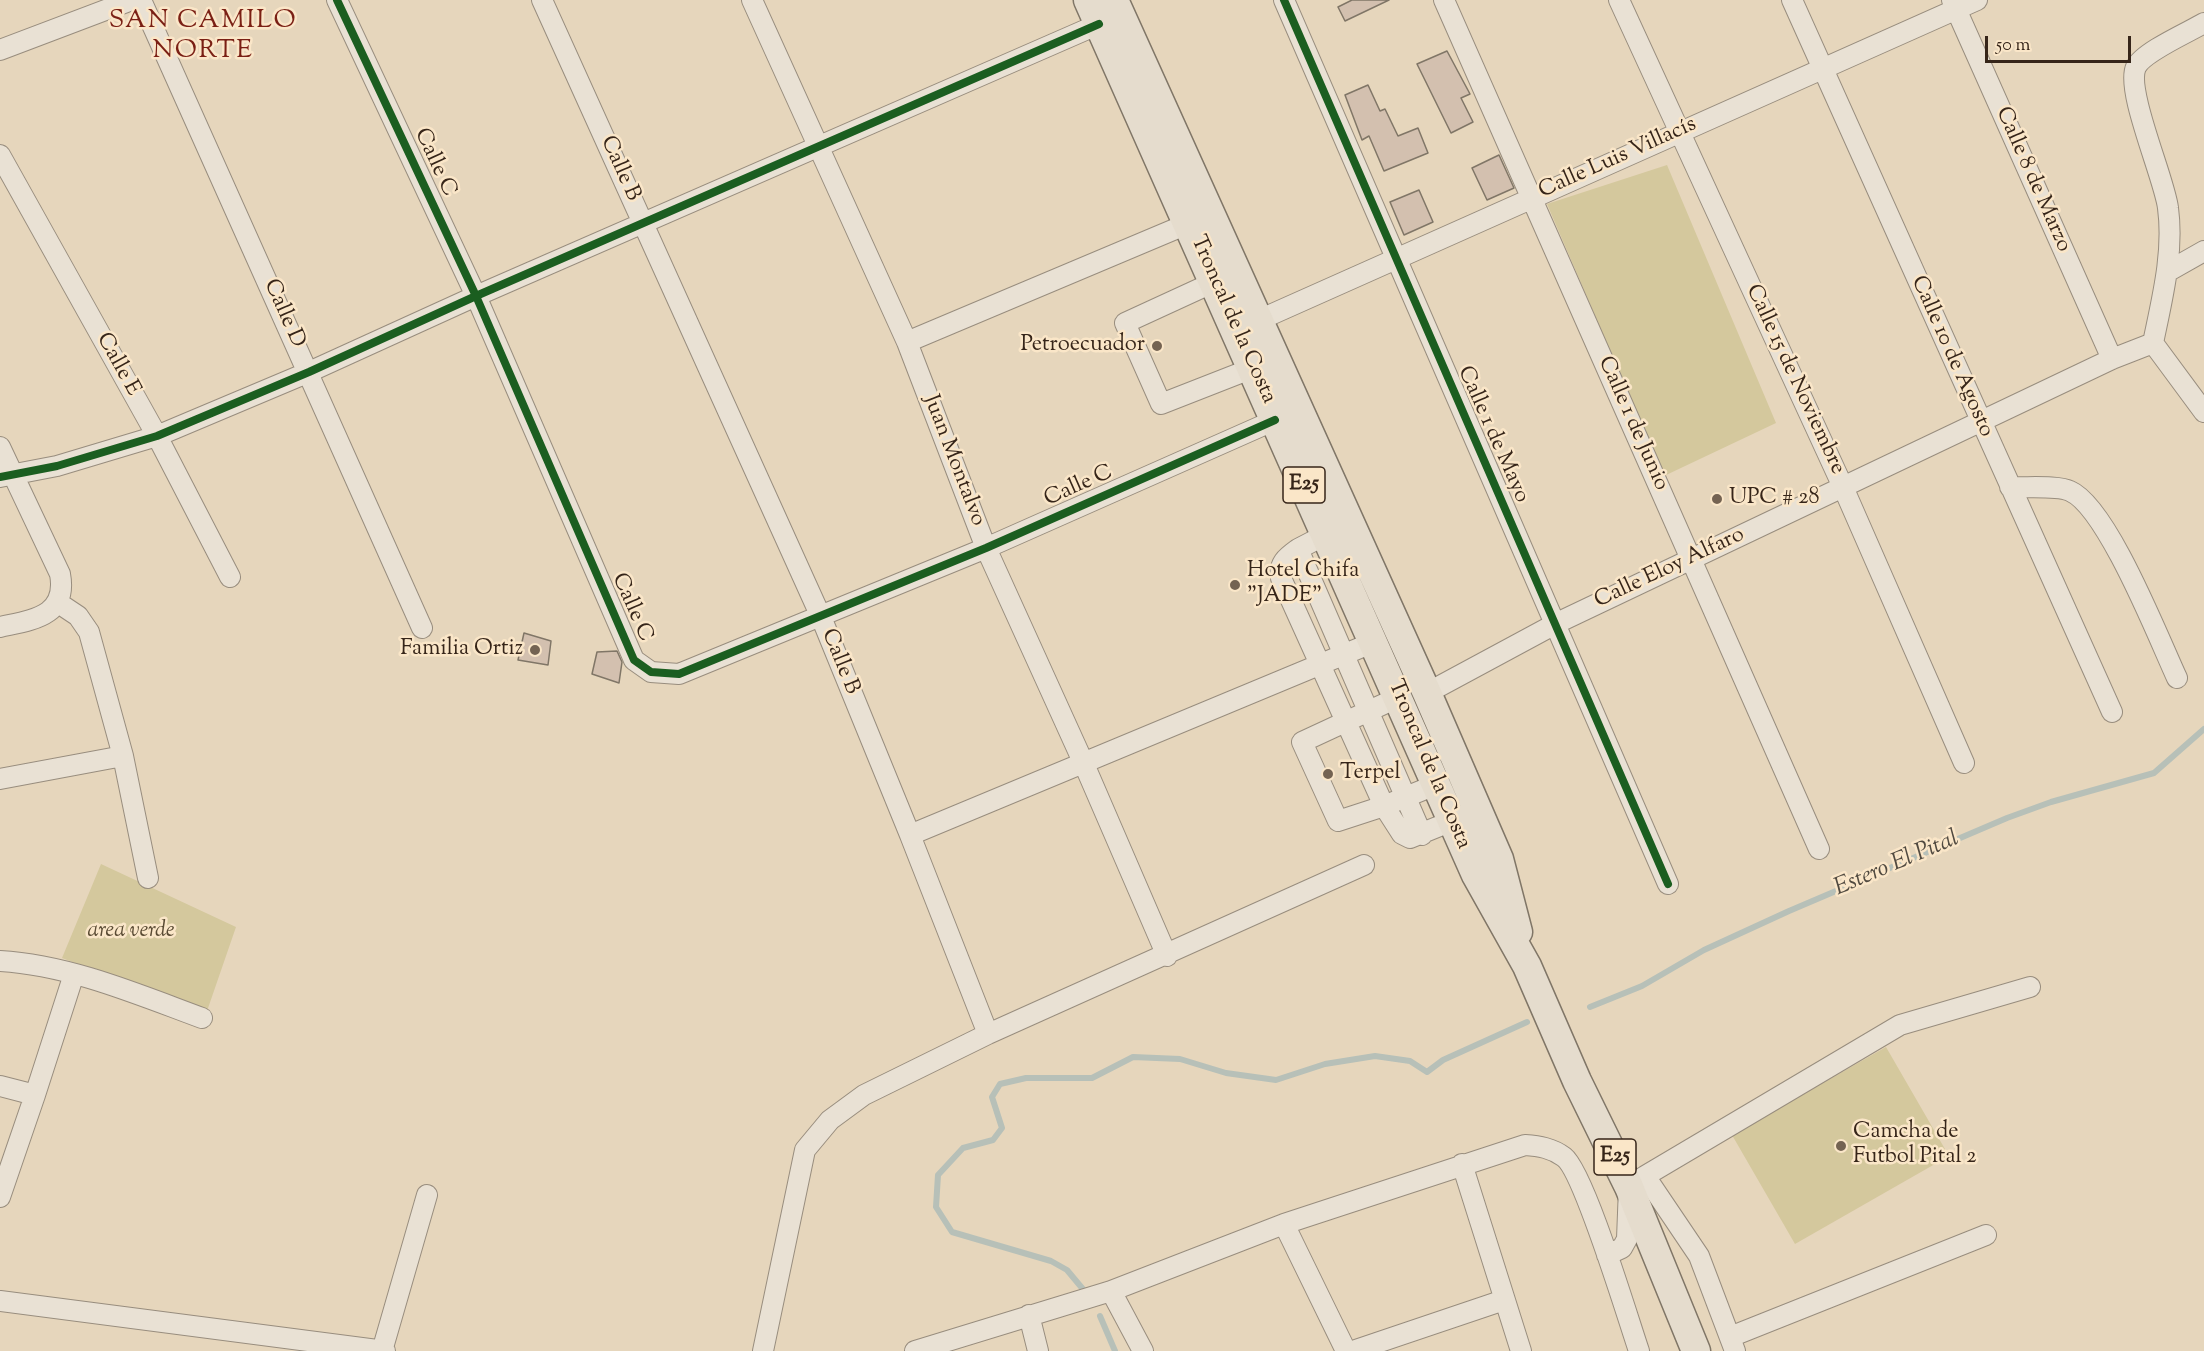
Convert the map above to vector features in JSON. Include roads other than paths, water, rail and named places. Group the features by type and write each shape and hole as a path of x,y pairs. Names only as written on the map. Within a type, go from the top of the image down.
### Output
{"highway":[{"name":"Troncal de la Costa","path":"1114,0 1199,219 1224,277 1253,368 1275,420 1485,894 1527,966 1577,1080 1637,1182 1696,1351"},
{"name":"Troncal de la Costa","path":"1094,12 1199,219"},
{"name":"Troncal de la Costa","path":"1224,277 1259,320 1427,693 1499,859 1527,966"}],"street":[{"path":"0,50 132,0"},
{"name":"Calle D","path":"141,0 422,628"},
{"name":"Calle C","path":"337,0 476,296 634,660 658,674 679,674 821,617 986,548 1275,420"},
{"name":"Calle B","path":"542,0 821,617 988,1034"},
{"name":"Juan Montalvo","path":"752,0 907,342 986,548 1084,764 1167,956"},
{"name":"Calle 1 de Mayo","path":"1284,0 1394,258 1557,623 1668,884"},
{"name":"Calle 1 de Junio","path":"1444,0 1819,849"},
{"name":"Calle 15 de Noviembre","path":"1619,0 1843,487 1964,763"},
{"name":"Calle 10 de Agosto","path":"1792,0 2112,712"},
{"name":"Calle Luis Villacís","path":"1259,320 1822,68 1954,4 1977,0"},
{"name":"Calle 8 de Marzo","path":"1954,4 2112,359"},
{"path":"7,475 57,466 157,436 309,372 476,296 644,225 817,147 1094,12"},
{"path":"2204,23 2140,60 2134,74 2148,146 2168,208 2167,272 2153,343 2204,412"},
{"name":"Calle E","path":"0,155 157,436 230,577"},
{"path":"907,342 1199,219"},
{"path":"2167,272 2204,251"},
{"path":"1224,277 1125,323 1161,404 1253,368"},
{"name":"Calle Eloy Alfaro","path":"1427,693 1557,623 2112,359 2153,343"},
{"path":"0,447 7,475 30,514 60,574 60,593 51,610 36,619 0,627"},
{"path":"2010,487 2069,490 2088,504 2106,528 2177,678"},
{"path":"1325,535 1284,559 1280,572 1319,665 1384,806 1402,834 1410,838 1422,835 1452,821"},
{"path":"1298,549 1422,835"},
{"path":"57,602 78,616 89,632 123,756 148,878"},
{"path":"910,835 1374,642"},
{"path":"1399,697 1302,742 1338,821 1384,806 1435,785"},
{"path":"0,778 123,756"},
{"path":"763,1351 805,1150 815,1134 846,1107 864,1095 988,1034 1167,956 1364,865"},
{"path":"0,961 25,962 74,974 202,1018"},
{"path":"0,1197 74,974"},
{"path":"1607,1256 1622,1248 1627,1239 1637,1182 1900,1025 2030,987"},
{"path":"0,1086 35,1095"},
{"path":"915,1351 1111,1291 1284,1224 1525,1145 1544,1147 1566,1158 1576,1177 1607,1256 1639,1351"},
{"path":"1462,1164 1521,1351"},
{"path":"1637,1182 1698,1256 1733,1344 1986,1235"},
{"path":"0,1302 383,1351 427,1195"},
{"path":"1284,1224 1346,1351"},
{"path":"1111,1291 1143,1351"},
{"path":"1353,1351 1504,1300"},
{"path":"1029,1315 1038,1351"}],"waterway":[{"name":"Estero El Pital","path":"1590,1007 1642,986 1704,950 1789,911 2007,818 2051,802 2154,773 2204,729"},
{"name":"Estero El Pital","path":"1087,1294 1067,1270 1051,1261 952,1232 936,1207 938,1175 963,1148 993,1140 1002,1128 992,1097 1000,1084 1026,1078 1092,1078 1133,1057 1180,1059 1226,1073 1276,1080 1325,1064 1375,1056 1410,1061 1427,1072 1443,1060 1527,1022"},
{"name":"Estero El Pital","path":"1100,1316 1115,1351"}],"place":[{"name":"Petroecuador","path":"1157,346"},
{"name":"UPC # 28","path":"1717,499"},
{"name":"Hotel Chifa \"JADE\"","path":"1235,585"},
{"name":"Familia Ortiz","path":"535,650"},
{"name":"Terpel","path":"1328,774"},
{"name":"Camcha de Futbol Pital 2","path":"1841,1146"}],"district":[{"name":"SAN CAMILO NORTE","path":"203,38"}],"park label":[{"name":"area verde","path":"131,932"}]}
